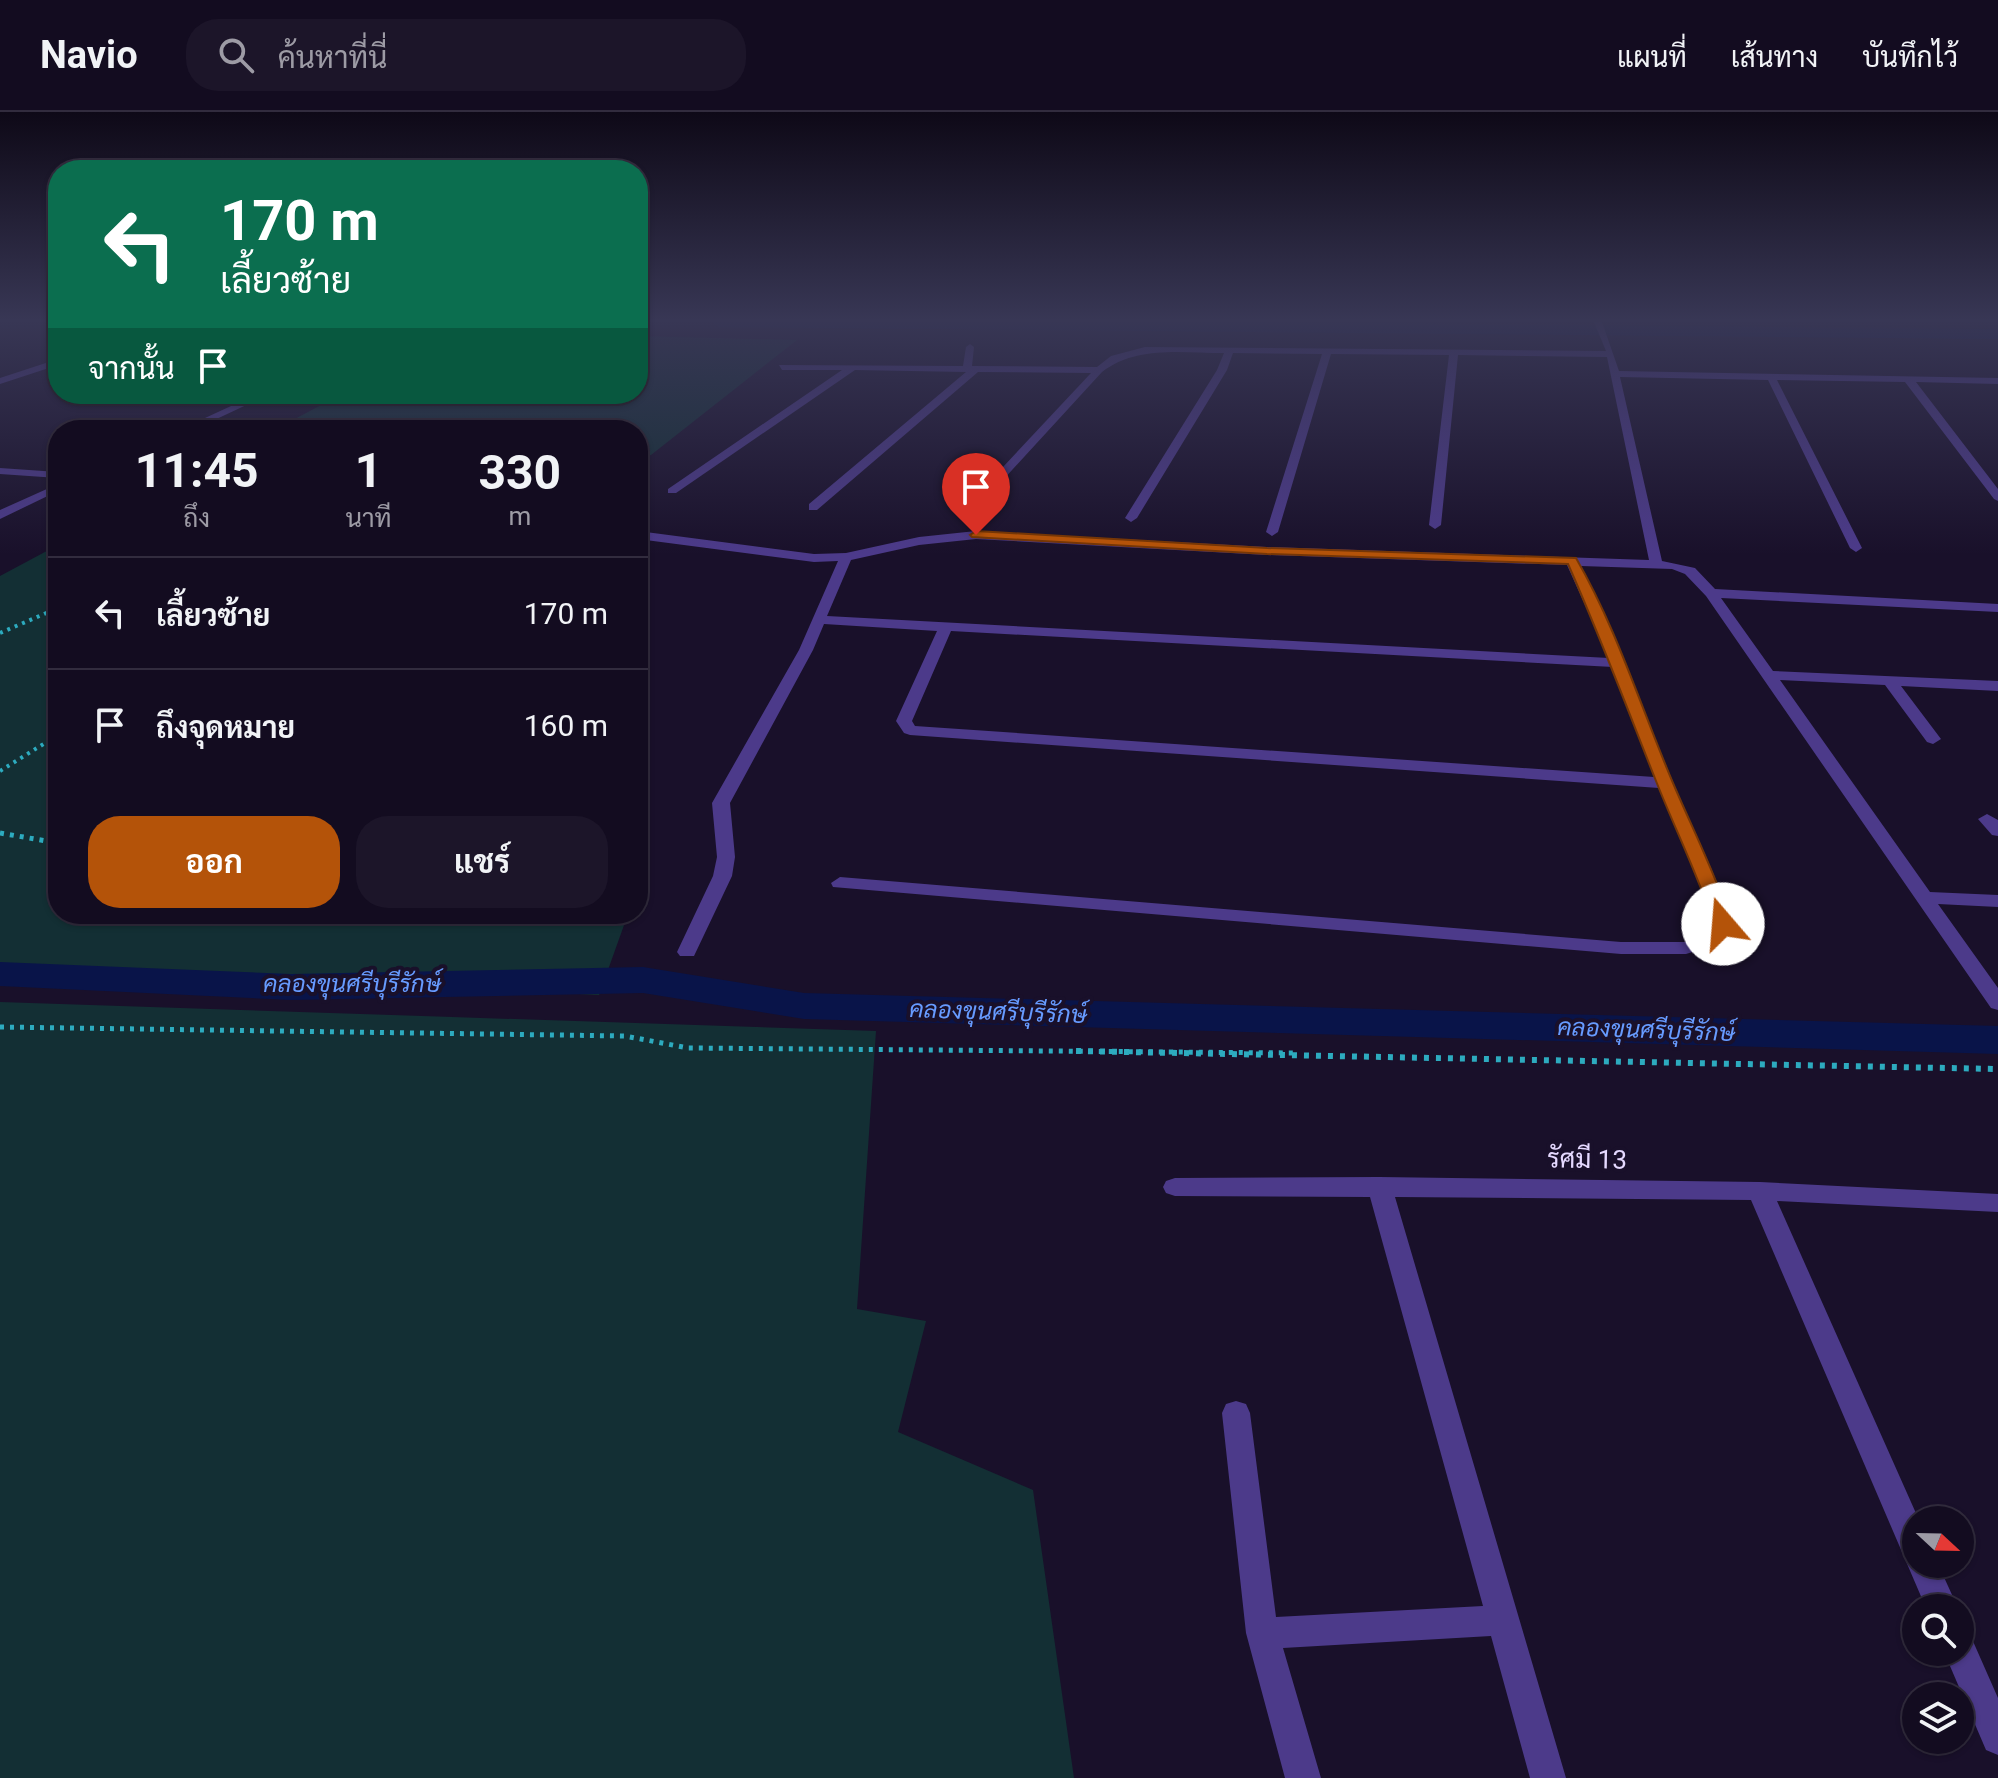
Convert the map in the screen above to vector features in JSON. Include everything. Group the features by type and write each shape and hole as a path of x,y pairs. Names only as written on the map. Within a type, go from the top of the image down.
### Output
{"street":[{"path":"672,491 806,400"},
{"path":"813,507 936,400"},
{"path":"964,515 1071,400"},
{"path":"1131,518 1204,400"},
{"path":"1272,532 1313,400"},
{"path":"1435,525 1449,400"},
{"path":"1620,400 1656,563"},
{"path":"1782,400 1856,548"},
{"path":"1924,400 1998,497"},
{"path":"206,420 242,404"},
{"path":"0,471 48,474"},
{"path":"0,515 48,492"},
{"path":"648,536 814,558 846,557 919,541 976,535 1267,551 1656,563 1690,571 1711,593 1998,1003"},
{"path":"687,952 725,866 724,835 719,817 721,803 820,620 846,557"},
{"path":"840,883 1605,946 1686,948 1718,938 1723,924 1710,884 1665,783 1619,663 1572,561"},
{"path":"1711,593 1998,608"},
{"path":"820,620 1619,663"},
{"path":"946,626 904,721 910,730 1665,783"},
{"path":"1767,675 1998,686"},
{"path":"1890,681 1933,739"},
{"path":"1924,897 1998,901"},
{"path":"1379,1186 1548,1778"},
{"name":"รัศมี 13","path":"1175,1187 1760,1191 1998,1203"},
{"path":"1760,1191 1902,1517"},
{"path":"1236,1413 1262,1633 1303,1778"},
{"path":"1262,1633 1504,1620"},
{"path":"1967,1666 1998,1738"}],"path":[{"path":"0,633 48,612"},
{"path":"0,771 48,741"},
{"path":"0,833 48,841"},
{"path":"0,1027 625,1036 688,1048 1282,1053 1998,1069"}],"green space":[{"path":"648,400 721,400 648,455 648,420 293,420 323,404 648,404"},
{"path":"48,550 48,924 624,924 599,995 0,967 0,576"},
{"path":"0,1002 876,1031 857,1309 926,1321 898,1432 1033,1490 1074,1778 0,1778"}],"waterway":[{"name":"คลองขุนศรีบุรีรักษ์","path":"0,974 291,987 643,980 804,1006 1998,1040"}],"route":[{"path":"976,535 1267,551 1572,561 1619,663 1665,783 1710,884 1723,924"}]}
